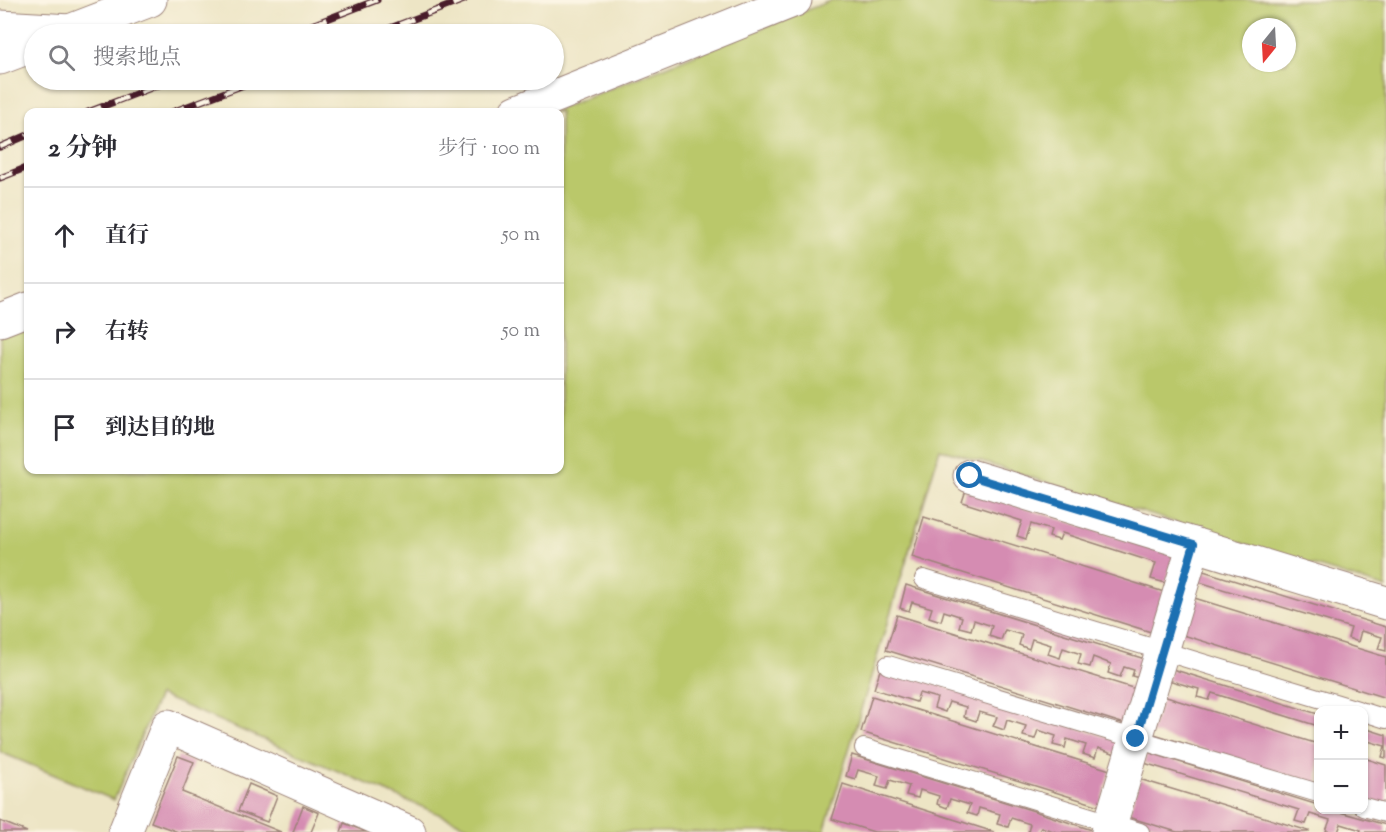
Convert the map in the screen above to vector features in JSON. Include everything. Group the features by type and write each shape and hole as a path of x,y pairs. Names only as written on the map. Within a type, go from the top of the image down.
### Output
{"street":[{"path":"89,24 150,0"},
{"path":"526,108 795,0"},
{"path":"0,27 24,29"},
{"path":"0,58 24,49"},
{"path":"0,320 24,311"},
{"path":"970,476 1386,603"},
{"path":"1119,829 1136,739 1194,544"},
{"path":"130,831 168,726 409,832"}],"lane":[{"path":"924,579 1342,706"},
{"path":"888,665 1314,792"},
{"path":"1368,713 1386,719"},
{"path":"864,748 1119,829"},
{"path":"1368,808 1386,813"}],"green space":[{"path":"832,0 1386,0 1386,588 940,449 824,832 481,832 159,695 114,800 0,752 0,334 24,324 24,474 564,474 564,108 562,108"}],"building":[{"path":"966,490 1175,555 1166,583 1151,579 1156,563 1062,533 1059,540 1049,537 1051,530 1031,524 1026,539 1017,536 1022,521 962,502"},
{"path":"924,517 1164,592 1151,632 912,557"},
{"path":"1200,570 1386,627 1386,651 1378,649 1382,637 1361,631 1358,642 1348,638 1351,628 1196,581"},
{"path":"906,585 1145,659 1139,678 1132,676 1134,670 1124,667 1120,677 1108,673 1111,664 1093,657 1090,667 1078,664 1081,654 1063,648 1060,658 1048,654 1051,645 1032,639 1029,649 1019,645 1022,635 1005,630 1001,640 989,636 992,626 974,620 971,630 959,627 962,617 944,611 941,621 929,617 932,608 912,602 909,611 900,608"},
{"path":"1191,597 1386,657 1386,698 1180,634"},
{"path":"897,615 1136,689 1125,724 886,650"},
{"path":"881,667 1120,741 1116,754 1098,748 1095,758 1083,754 1086,745 1067,739 1065,748 1053,745 1056,736 1038,730 1035,739 1023,736 1026,726 1007,720 1004,730 993,726 997,717 979,712 976,721 964,717 966,707 949,702 945,712 934,708 937,698 919,693 916,702 874,689"},
{"path":"1172,669 1314,713 1314,725 1212,693 1209,700 1197,697 1199,689 1168,680"},
{"path":"872,696 1110,770 1100,806 861,732"},
{"path":"1163,696 1314,743 1314,784 1151,733"},
{"path":"1368,729 1386,735 1386,758 1382,757 1385,746 1368,741"},
{"path":"1147,752 1314,804 1314,814 1347,814 1386,825 1386,832 1360,832 1361,830 1341,824 1338,832 1326,831 1330,820 1310,814 1306,824 1295,821 1299,810 1144,763"},
{"path":"852,755 1098,832 1056,832 1041,827 1039,832 1028,832 1030,824 1011,818 1008,827 997,824 1000,814 979,808 977,816 967,813 970,805 950,799 947,808 937,804 939,796 920,790 918,798 906,795 909,786 890,780 887,789 876,786 879,776 858,770 855,779 846,776"},
{"path":"178,756 194,762 182,792 281,832 178,832 151,822"},
{"path":"1368,759 1386,765 1386,806 1368,800"},
{"path":"1139,779 1309,831 1177,832 1128,817"},
{"path":"249,784 277,796 267,822 238,811"},
{"path":"843,784 994,832 874,832 832,819"},
{"path":"303,806 319,813 311,832 293,832"},
{"path":"0,821 27,832 0,832"},
{"path":"344,823 367,832 341,832"}],"railway":[{"path":"314,24 377,0"},
{"path":"400,24 464,0"},
{"path":"98,108 146,90"},
{"path":"183,108 230,90"},
{"path":"0,147 24,137"},
{"path":"0,178 24,169"}],"route":[{"path":"970,476 1194,544 1136,739"}]}
